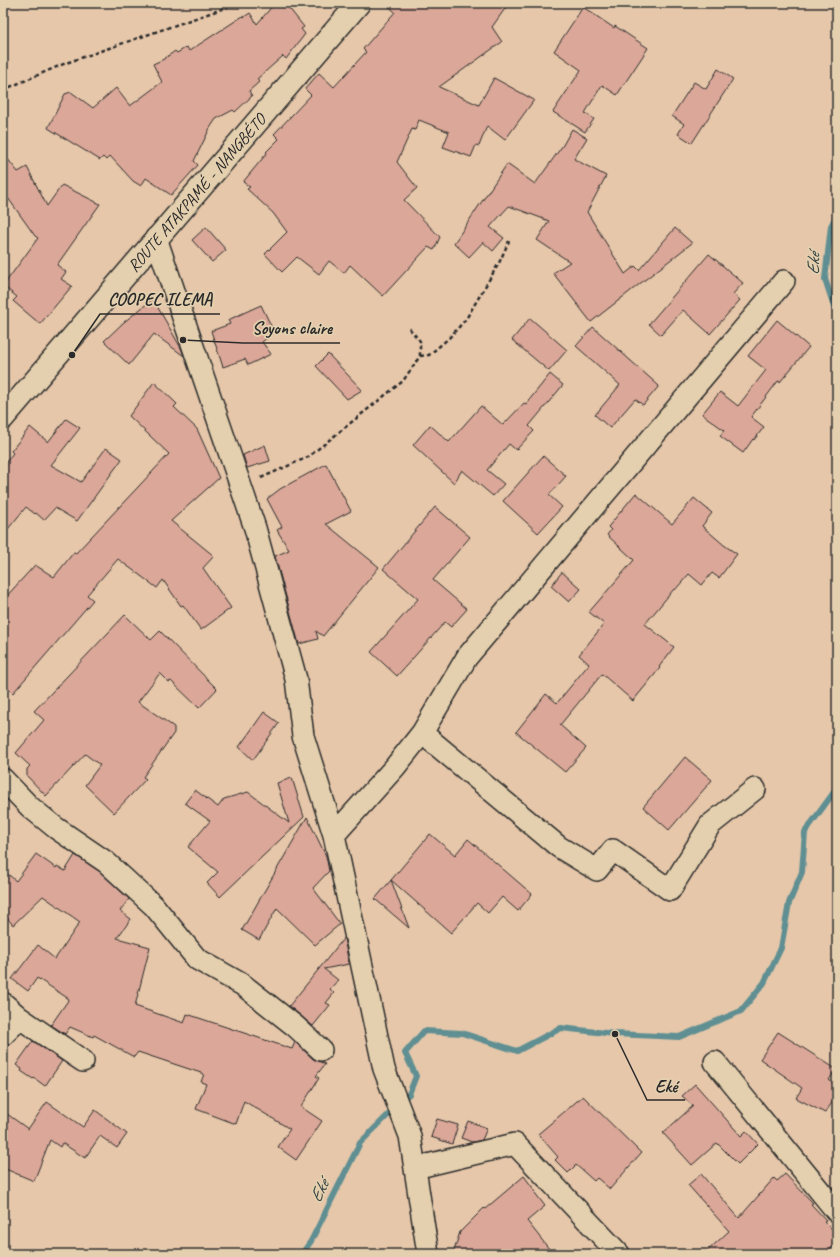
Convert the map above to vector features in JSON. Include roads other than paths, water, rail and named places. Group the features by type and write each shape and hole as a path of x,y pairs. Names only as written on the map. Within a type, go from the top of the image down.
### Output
{"main road":[{"name":"ROUTE ATAKPAMÉ - NANGBÉTO","path":"3,418 359,3"}],"street":[{"path":"156,238 255,528 296,679 303,736 334,835 384,1068 410,1136 428,1254"},
{"path":"334,835 395,767 422,733 467,658 784,281"},
{"path":"422,733 559,847 597,870 613,850 670,890 710,825 755,789"},
{"path":"3,779 30,807 56,828 106,862 149,902 197,959 243,985 295,1026 321,1050"},
{"path":"3,1003 20,1018 83,1061"},
{"path":"3,1035 20,1018"},
{"path":"715,1062 837,1212"},
{"path":"415,1168 515,1144 619,1254"}],"waterway":[{"name":"Eké","path":"837,215 831,226 825,279 837,315"},
{"name":"Eké","path":"401,1101 409,1094 416,1076 405,1053 424,1031 462,1033 517,1051 561,1028 615,1034 679,1037 741,1011 764,983 781,948 789,903 802,872 805,832 837,788"},
{"name":"Eké","path":"302,1254 311,1241 360,1143 395,1108"}],"place":[{"name":"Soyons claire","path":"183,340"},
{"name":"COOPEC ILEMA","path":"72,355"},
{"name":"Eké","path":"615,1034"}]}
